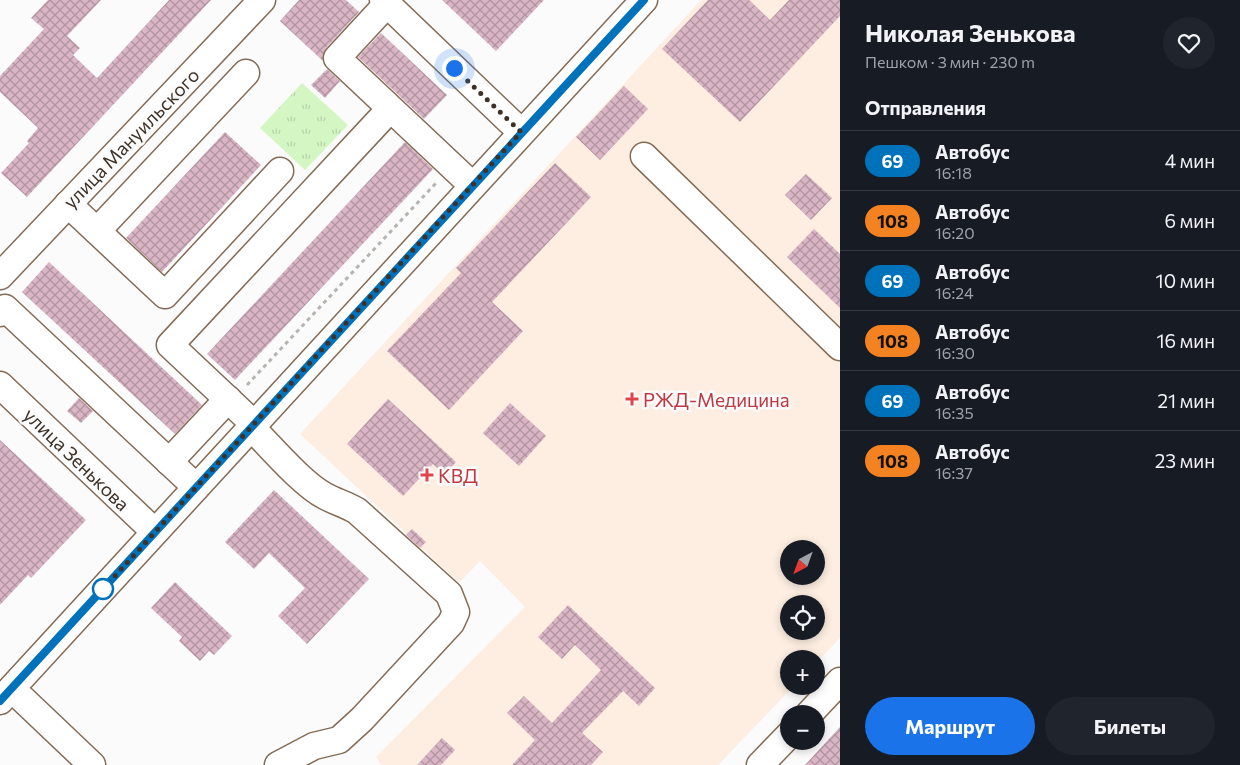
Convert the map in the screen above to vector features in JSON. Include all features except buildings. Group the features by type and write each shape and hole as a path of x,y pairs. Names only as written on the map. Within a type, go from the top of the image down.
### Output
{"street":[{"name":"улица Мануильского","path":"0,276 262,0"},
{"path":"92,765 6,695 472,185 644,0"},
{"path":"472,185 336,58 385,2 521,132"},
{"path":"97,231 246,73"},
{"path":"191,75 219,101"},
{"path":"278,765 314,746 339,740 362,719 451,623 456,612 449,594 364,517 340,501 325,496 304,479 229,401 170,345 390,109"},
{"path":"644,156 840,346"},
{"path":"68,204 165,295 280,171"},
{"path":"0,314 5,308 196,487"},
{"name":"улица Зенькова","path":"0,385 155,532"},
{"path":"170,462 229,401"},
{"path":"817,705 840,681"},
{"path":"761,765 780,745"}],"path":[{"path":"229,401 452,166"}],"shaded area":[{"name":"РЖД-Медицина","path":"701,0 840,0 840,638 825,654 825,650 780,650 780,695 785,695 718,765 381,765 376,757 525,607 480,561 459,583 300,434"}],"green space":[{"path":"302,83 348,125 305,170 260,128"}],"bus line":[{"name":"69","path":"0,701 644,0"}],"place":[{"name":"РЖД-Медицина","path":"632,399"},
{"name":"КВД","path":"427,475"}],"route":[{"path":"103,589 521,132 454,68"}]}
